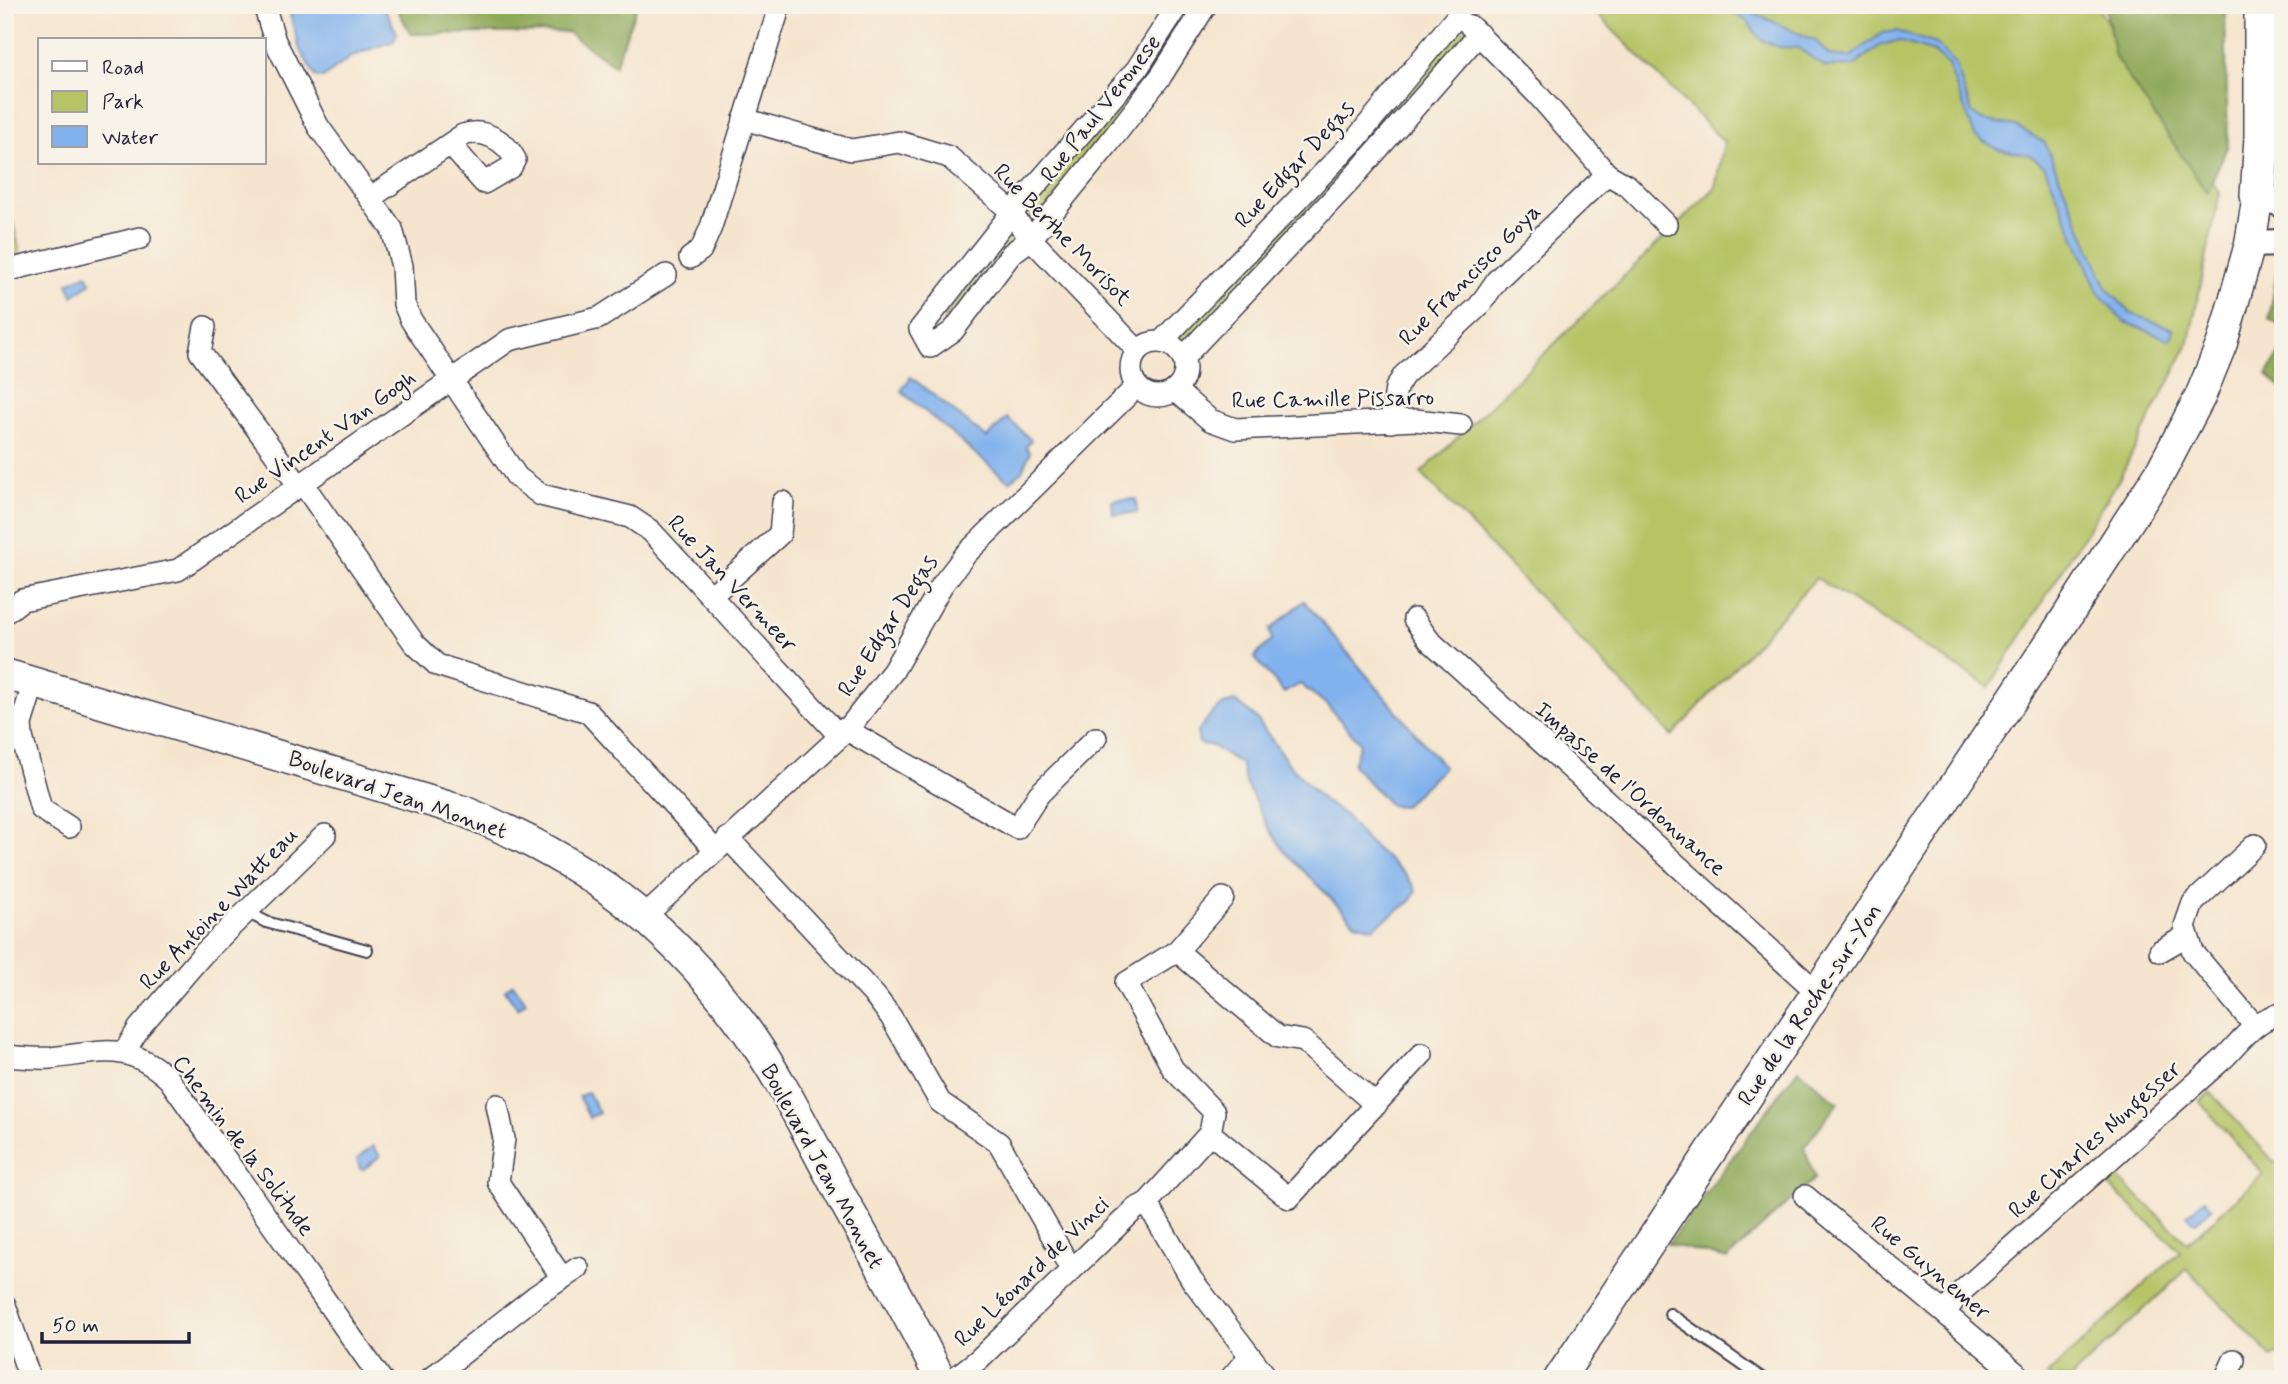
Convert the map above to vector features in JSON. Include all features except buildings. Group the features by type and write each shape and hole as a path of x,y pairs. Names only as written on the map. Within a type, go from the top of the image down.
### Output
{"highway":[{"path":"2262,5 2262,138 2270,200"}],"main road":[{"name":"Rue de la Roche-sur-Yon","path":"1559,1379 2059,629 2161,471 2200,397 2222,343 2250,244 2270,200"},
{"name":"Boulevard Jean Monnet","path":"5,674 463,811 513,831 566,859 645,916 706,979 745,1029 796,1113 940,1379"}],"street":[{"name":"Rue Jan Vermeer","path":"264,5 270,44 318,126 393,229 398,247 404,304 411,320 517,477 541,495 629,517 651,531 833,729 847,730 1017,828 1039,794 1096,738"},
{"path":"690,258 701,250 711,227 780,5"},
{"name":"Rue Paul Veronese","path":"1178,5 1137,69 1010,215 920,330 930,347 953,331 1013,253 1031,239 1161,76 1206,5"},
{"path":"1183,358 1349,182 1463,19 1538,95 1607,174 1628,186 1666,224"},
{"name":"Rue Edgar Degas","path":"1161,342 1356,139 1463,19"},
{"name":"Rue Berthe Morisot","path":"744,120 851,150 899,142 949,157 1005,206 1031,239 1138,352"},
{"path":"370,198 450,144"},
{"name":"Rue Francisco Goya","path":"1391,422 1396,388 1404,375 1479,306 1497,280 1607,174"},
{"path":"5,271 141,238"},
{"path":"2250,244 2283,243"},
{"name":"Rue Vincent Van Gogh","path":"5,613 22,600 178,570 509,340 599,318 666,275"},
{"path":"205,327 200,352 308,491 414,643 437,665 589,712 876,997 891,1017 940,1102 999,1143 1072,1269"},
{"path":"1161,342 1177,350 1183,358 1184,376 1175,390 1159,396 1137,386 1132,370 1138,352 1152,343 1161,342"},
{"name":"Rue Edgar Degas","path":"645,916 847,730 893,671 942,585 965,554 1137,386"},
{"name":"Rue Camille Pissarro","path":"1175,390 1210,420 1235,429 1415,420 1461,425"},
{"path":"711,596 780,534 783,502"},
{"name":"Impasse de l'Ordonnance","path":"1414,619 1429,640 1816,992"},
{"path":"34,682 21,724 22,737 41,808 69,827"},
{"name":"Rue Antoine Watteau","path":"125,1051 139,1028 203,954 325,835"},
{"path":"2255,845 2193,903 2185,926 2193,952 2255,1026"},
{"path":"1223,898 1177,951 1126,983 1173,1069 1214,1112 1210,1133 1289,1198 1422,1054"},
{"path":"2160,951 2186,936"},
{"path":"1177,951 1278,1037 1303,1041 1376,1105"},
{"name":"Rue Charles Nungesser","path":"1945,1312 1961,1292 2224,1058 2255,1026 2273,1015 2283,1014"},
{"name":"Chemin de la Solitude","path":"5,1056 46,1058 99,1051 125,1051 152,1064 169,1079 381,1379"},
{"path":"430,1379 570,1273 498,1182 503,1139 497,1105"},
{"name":"Rue Léonard de Vinci","path":"953,1379 978,1360 1135,1209 1147,1203 1210,1133"},
{"name":"Rue Guynemer","path":"1805,1196 2023,1379"},
{"path":"1147,1203 1192,1280 1268,1379"},
{"path":"5,1305 30,1379"},
{"path":"1230,1379 1250,1356"}],"lane":[{"path":"247,912 266,922 367,950"},
{"path":"1670,1314 1763,1379"}],"green space":[{"path":"395,5 637,5 615,66 567,32 411,34"},
{"path":"1186,5 1201,5 1156,75 1039,216 1030,218 1026,210"},
{"path":"1588,5 2096,5 2220,193 2188,345 2118,481 1989,687 1816,578 1672,736 1421,473 1715,188 1724,142"},
{"path":"2105,5 2225,5 2228,145 2207,193 2115,57"},
{"path":"1460,27 1466,33 1364,157 1186,344 1182,343 1179,336"},
{"path":"5,192 21,255 5,259"},
{"path":"1008,231 1013,236 1012,242 949,320 943,318"},
{"path":"2283,260 2283,328 2269,319 2279,261"},
{"path":"2283,348 2283,390 2267,375"},
{"path":"1798,1069 1838,1103 1804,1147 1815,1178 1727,1259 1668,1244"},
{"path":"2210,1092 2275,1163 2283,1157 2283,1350 2272,1357 2187,1269 2070,1379 2046,1376 2180,1251 2107,1184 2116,1176 2188,1243 2263,1174 2200,1102"}],"water":[{"path":"294,5 383,5 397,33 394,41 352,56 323,78 316,77 300,50 290,14"},
{"path":"1720,5 1737,5 1816,41 1829,55 1850,57 1882,33 1897,31 1936,44 1955,63 1972,113 1982,120 2016,126 2045,143 2107,288 2130,313 2174,329 2171,340 2124,322 2098,292 2045,167 2030,155 1997,149 1975,136 1948,65 1934,52 1898,41 1881,45 1854,66 1825,67 1798,48 1779,47 1761,40 1747,21"},
{"path":"87,274 91,283 73,296 68,283"},
{"path":"911,377 987,438 1007,418 1031,440 1026,447 1030,453 1022,471 1010,481 1003,477 901,391"},
{"path":"1136,499 1137,513 1113,514 1112,500"},
{"path":"1304,601 1444,767 1404,806 1390,805 1353,765 1360,743 1326,704 1300,684 1284,693 1254,657 1272,640 1270,630"},
{"path":"1235,701 1257,719 1288,763 1324,801 1346,816 1363,837 1406,875 1416,890 1410,902 1373,928 1355,923 1285,852 1268,827 1245,782 1241,764 1212,746 1199,743 1197,733 1208,717 1222,706"},
{"path":"513,984 526,1002 518,1009 505,990"},
{"path":"588,1092 599,1113 589,1118 579,1097"},
{"path":"373,1146 380,1156 364,1169 360,1169 357,1159"},
{"path":"2205,1199 2212,1208 2195,1223 2187,1215"}]}
